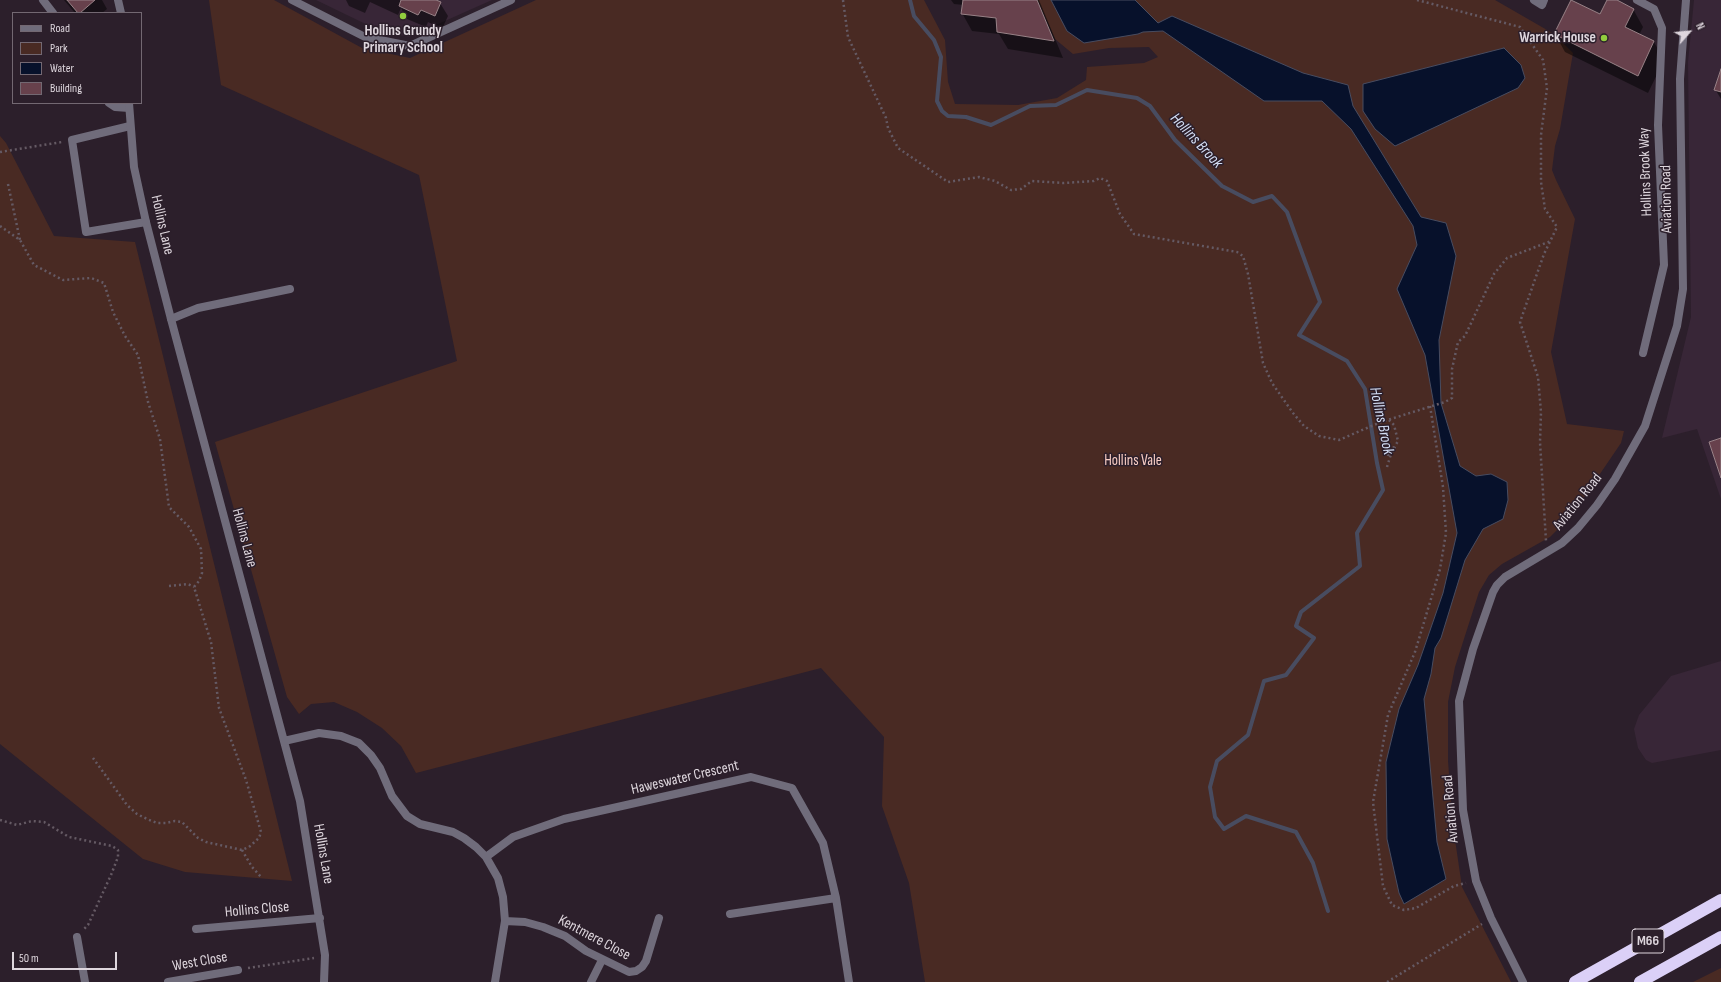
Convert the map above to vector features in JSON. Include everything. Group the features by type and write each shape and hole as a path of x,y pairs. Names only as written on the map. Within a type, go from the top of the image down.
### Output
{"highway":[{"name":"M66","path":"1575,982 1721,900"},
{"name":"M66","path":"1640,982 1721,937"}],"street":[{"path":"43,0 52,12"},
{"path":"118,0 121,12"},
{"path":"292,0 365,37 410,46 510,0"},
{"path":"1534,0 1542,5 1544,0"},
{"name":"Hollins Brook Way","path":"1637,0 1654,9 1662,28 1658,125 1664,265 1643,353"},
{"name":"Aviation Road","path":"1523,982 1490,918 1476,881 1463,810 1459,701 1473,649 1493,592 1505,577 1546,554 1562,543 1578,528 1597,505 1615,479 1645,426 1677,326 1683,289 1680,80 1686,0"},
{"path":"110,104 115,108 129,106"},
{"name":"Hollins Lane","path":"129,106 134,167 146,222 300,802 326,956 324,982"},
{"path":"130,126 72,140 86,232 146,222"},
{"path":"171,319 198,308 290,289"},
{"path":"284,741 319,733 341,736 359,744 371,755 380,768 392,796 407,816 420,824 453,832 464,838 486,857 498,878 503,897 505,921 495,982"},
{"name":"Haweswater Crescent","path":"486,857 513,836 564,819 751,777 792,788 823,843 836,898 849,982"},
{"path":"730,914 836,898"},
{"name":"Hollins Close","path":"196,929 320,918"},
{"name":"Kentmere Close","path":"505,921 525,922 543,926 565,936 602,960 629,972 636,971 642,967 646,961 659,918"},
{"path":"77,937 85,982"},
{"path":"591,982 602,960"},
{"name":"West Close","path":"168,982 238,970"}],"path":[{"path":"844,0 848,37 886,118 888,128 898,148 948,182 979,177 995,181 1011,190 1021,189 1032,180 1064,183 1094,181 1100,178 1107,181 1120,214 1134,234 1237,252 1243,256 1248,274 1262,363 1272,383 1293,413 1304,426 1319,436 1339,440 1381,422 1445,402 1452,398 1452,369 1458,342 1465,336 1494,274 1507,258 1551,241"},
{"path":"1417,0 1520,27 1543,60 1547,88 1541,135 1541,182 1545,209 1557,227 1544,254 1520,322 1538,377 1541,412 1540,442 1546,554"},
{"path":"0,152 72,140"},
{"path":"8,184 20,240 34,265 64,280 91,278 104,283 113,312 125,336 138,355 148,402 160,439 169,507 188,527 201,549 202,573 199,581 194,587"},
{"path":"0,226 20,240"},
{"path":"1431,406 1443,488 1446,533 1440,569 1415,652 1388,715 1373,802 1383,886 1392,905 1404,910 1416,908 1454,886 1476,881"},
{"path":"1388,420 1394,425 1398,441 1389,452 1388,456"},
{"path":"1387,467 1394,447"},
{"path":"93,758 127,805 137,814 156,823 175,821 182,822 198,838 206,842 242,850 249,847 259,838 261,832 246,780 219,708 211,642 194,587 188,584 169,586"},
{"path":"0,820 17,825 32,821 44,822 69,837 112,846 118,850 118,857 88,926 77,937"},
{"path":"242,850 252,867 262,878"},
{"path":"1387,982 1490,918"},
{"path":"238,970 326,956"}],"shaded area":[{"name":"Hollins Grundy Primary School","path":"316,0 492,0 409,37 380,31"},
{"path":"1694,0 1721,0 1721,499 1697,429 1662,438 1691,317 1688,62"},
{"path":"1721,661 1721,750 1652,763 1646,760 1638,748 1634,729 1639,715 1671,676"}],"green space":[{"name":"Hollins Vale","path":"209,0 274,0 362,48 410,58 536,0 924,0 945,40 948,82 955,104 1018,105 1057,98 1086,80 1087,67 1144,63 1158,57 1149,47 1109,48 1073,54 1055,39 1038,0 1495,0 1554,34 1573,53 1560,129 1555,146 1552,170 1575,219 1551,352 1567,424 1624,431 1621,443 1572,515 1550,537 1502,564 1489,575 1479,592 1455,667 1448,702 1448,761 1453,826 1462,887 1511,982 925,982 909,883 882,806 884,737 821,668 416,773 401,746 382,728 357,712 334,702 311,704 299,714 287,697 215,442 457,361 419,175 221,85"},
{"path":"0,136 6,143 54,236 135,242 292,881 185,872 143,859 0,744"},
{"path":"1721,968 1721,982 1693,982"}],"water":[{"path":"1051,0 1135,0 1158,23 1172,16 1303,73 1348,85 1353,106 1421,217 1446,223 1456,256 1439,340 1441,403 1460,466 1476,476 1491,474 1507,482 1508,500 1503,519 1483,529 1465,560 1441,638 1435,648 1431,674 1424,699 1437,842 1446,879 1404,904 1399,893 1387,839 1386,762 1399,709 1418,665 1443,593 1457,533 1425,355 1397,289 1417,245 1413,226 1351,129 1322,101 1264,101 1163,31 1143,32 1084,43 1067,31"},
{"path":"1504,48 1521,65 1525,78 1518,88 1395,146 1375,129 1363,111 1363,84"}],"building":[{"path":"67,0 95,0 81,12 77,12"},
{"path":"401,0 436,0 441,2 435,16 421,10 418,15 399,6"},
{"path":"963,0 1037,0 1054,41 997,32 996,18 961,14"},
{"name":"Warrick House","path":"1571,0 1600,14 1607,0 1617,0 1634,9 1625,27 1654,41 1638,76 1554,34"},
{"path":"1721,69 1721,92 1714,90"},
{"path":"1721,438 1721,478 1709,442"}],"waterway":[{"name":"Hollins Brook","path":"910,0 914,16 934,40 941,57 937,101 942,111 948,116 966,117 991,125 1030,106 1056,105 1087,90 1137,98 1150,106 1175,140 1222,186 1253,202 1272,196 1287,212 1320,302 1299,335 1347,361 1365,389 1383,490 1357,533 1360,566 1301,612 1296,626 1314,638 1286,675 1264,681 1248,735 1217,761 1210,787 1215,817 1224,829 1246,816 1296,832 1313,863 1328,911"}],"place":[{"name":"Hollins Grundy Primary School","path":"403,16"},
{"name":"Warrick House","path":"1604,38"}]}
